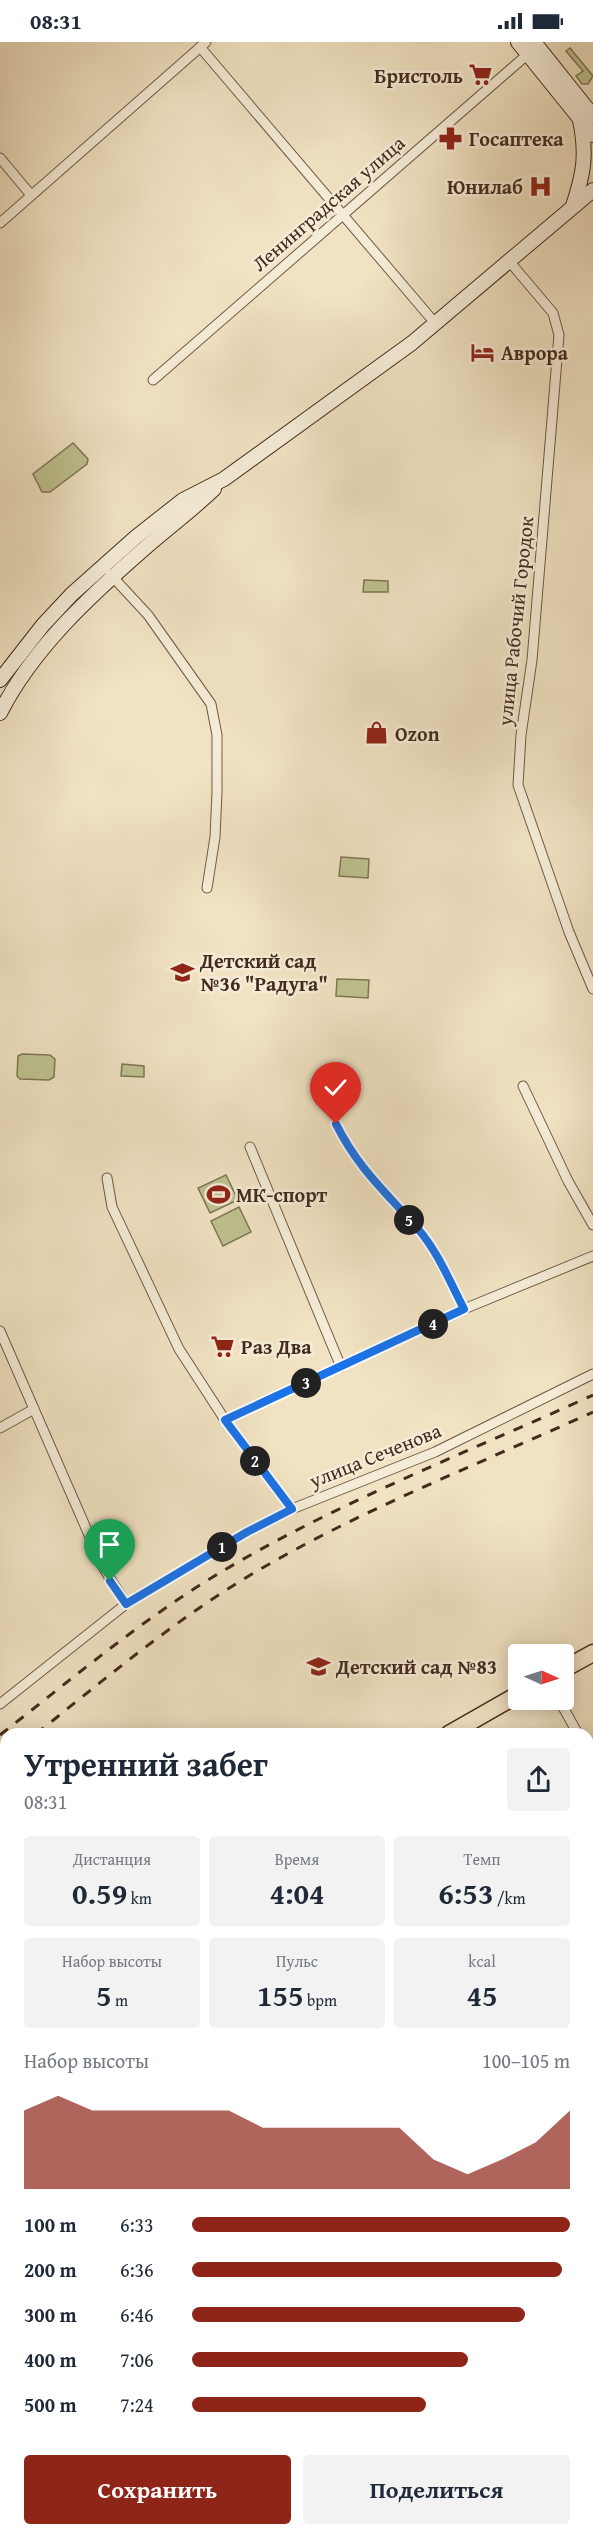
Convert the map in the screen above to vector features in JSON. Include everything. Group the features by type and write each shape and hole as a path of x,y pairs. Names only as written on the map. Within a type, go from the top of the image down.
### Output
{"highway":[{"path":"574,1663 593,1653"},
{"path":"460,1728 508,1700"}],"main road":[{"path":"518,42 536,46 589,115 593,135"},
{"path":"573,206 582,179 589,115"},
{"path":"0,680 43,625 102,566 183,500 224,479 412,343 593,190"},
{"path":"0,714 29,667 42,651 112,577 191,512 224,479"}],"street":[{"path":"0,223 203,44 435,323"},
{"name":"Ленинградская улица","path":"153,380 536,46"},
{"path":"0,158 31,195"},
{"name":"улица Рабочий Городок","path":"509,261 553,313 559,335 532,660 521,735 518,785 569,932 593,989"},
{"path":"102,566 148,615 211,704 217,735 217,792 215,837 207,888"},
{"path":"523,1086 568,1181 593,1225"},
{"path":"336,1124 348,1149 368,1177 425,1239 464,1309"},
{"path":"250,1148 341,1367"},
{"path":"107,1178 112,1207 179,1349 225,1420 292,1509"},
{"path":"225,1420 464,1309 593,1256"},
{"path":"0,1331 103,1567 126,1604"},
{"name":"улица Сеченова","path":"0,1704 126,1604 247,1532 292,1509 435,1452 593,1374"},
{"path":"0,1428 34,1410"},
{"path":"565,1710 575,1728"}],"green space":[{"path":"570,48 593,76 588,84 582,84 576,76 583,71 566,51"},
{"path":"73,443 88,459 87,464 50,492 42,492 33,474"},
{"path":"364,580 388,581 388,592 363,592"},
{"path":"341,857 369,859 368,878 339,876"},
{"path":"337,979 369,980 368,998 336,996"},
{"path":"22,1054 50,1055 55,1059 54,1077 49,1080 20,1079 17,1076 18,1056"},
{"path":"122,1064 144,1066 144,1077 121,1076"},
{"name":"МК-спорт","path":"226,1175 238,1200 210,1213 198,1188"},
{"path":"239,1207 251,1232 223,1246 211,1221"}],"railway":[{"path":"9,1728 154,1616 253,1553 397,1482 593,1395"},
{"path":"44,1728 168,1630 252,1574 377,1508 593,1412"}],"place":[{"name":"Бристоль","path":"481,75"},
{"name":"Госаптека","path":"451,138"},
{"name":"Юнилаб","path":"541,186"},
{"name":"Аврора","path":"483,352"},
{"name":"Ozon","path":"377,733"},
{"name":"Детский сад №36 \"Радуга\"","path":"182,972"},
{"name":"МК-спорт","path":"218,1194"},
{"name":"Раз Два","path":"223,1346"},
{"name":"Детский сад №83","path":"318,1666"}],"route":[{"path":"110,1581 126,1604 247,1532 292,1509 225,1420 464,1309 434,1252 417,1228 368,1177 348,1149 336,1124"}]}
